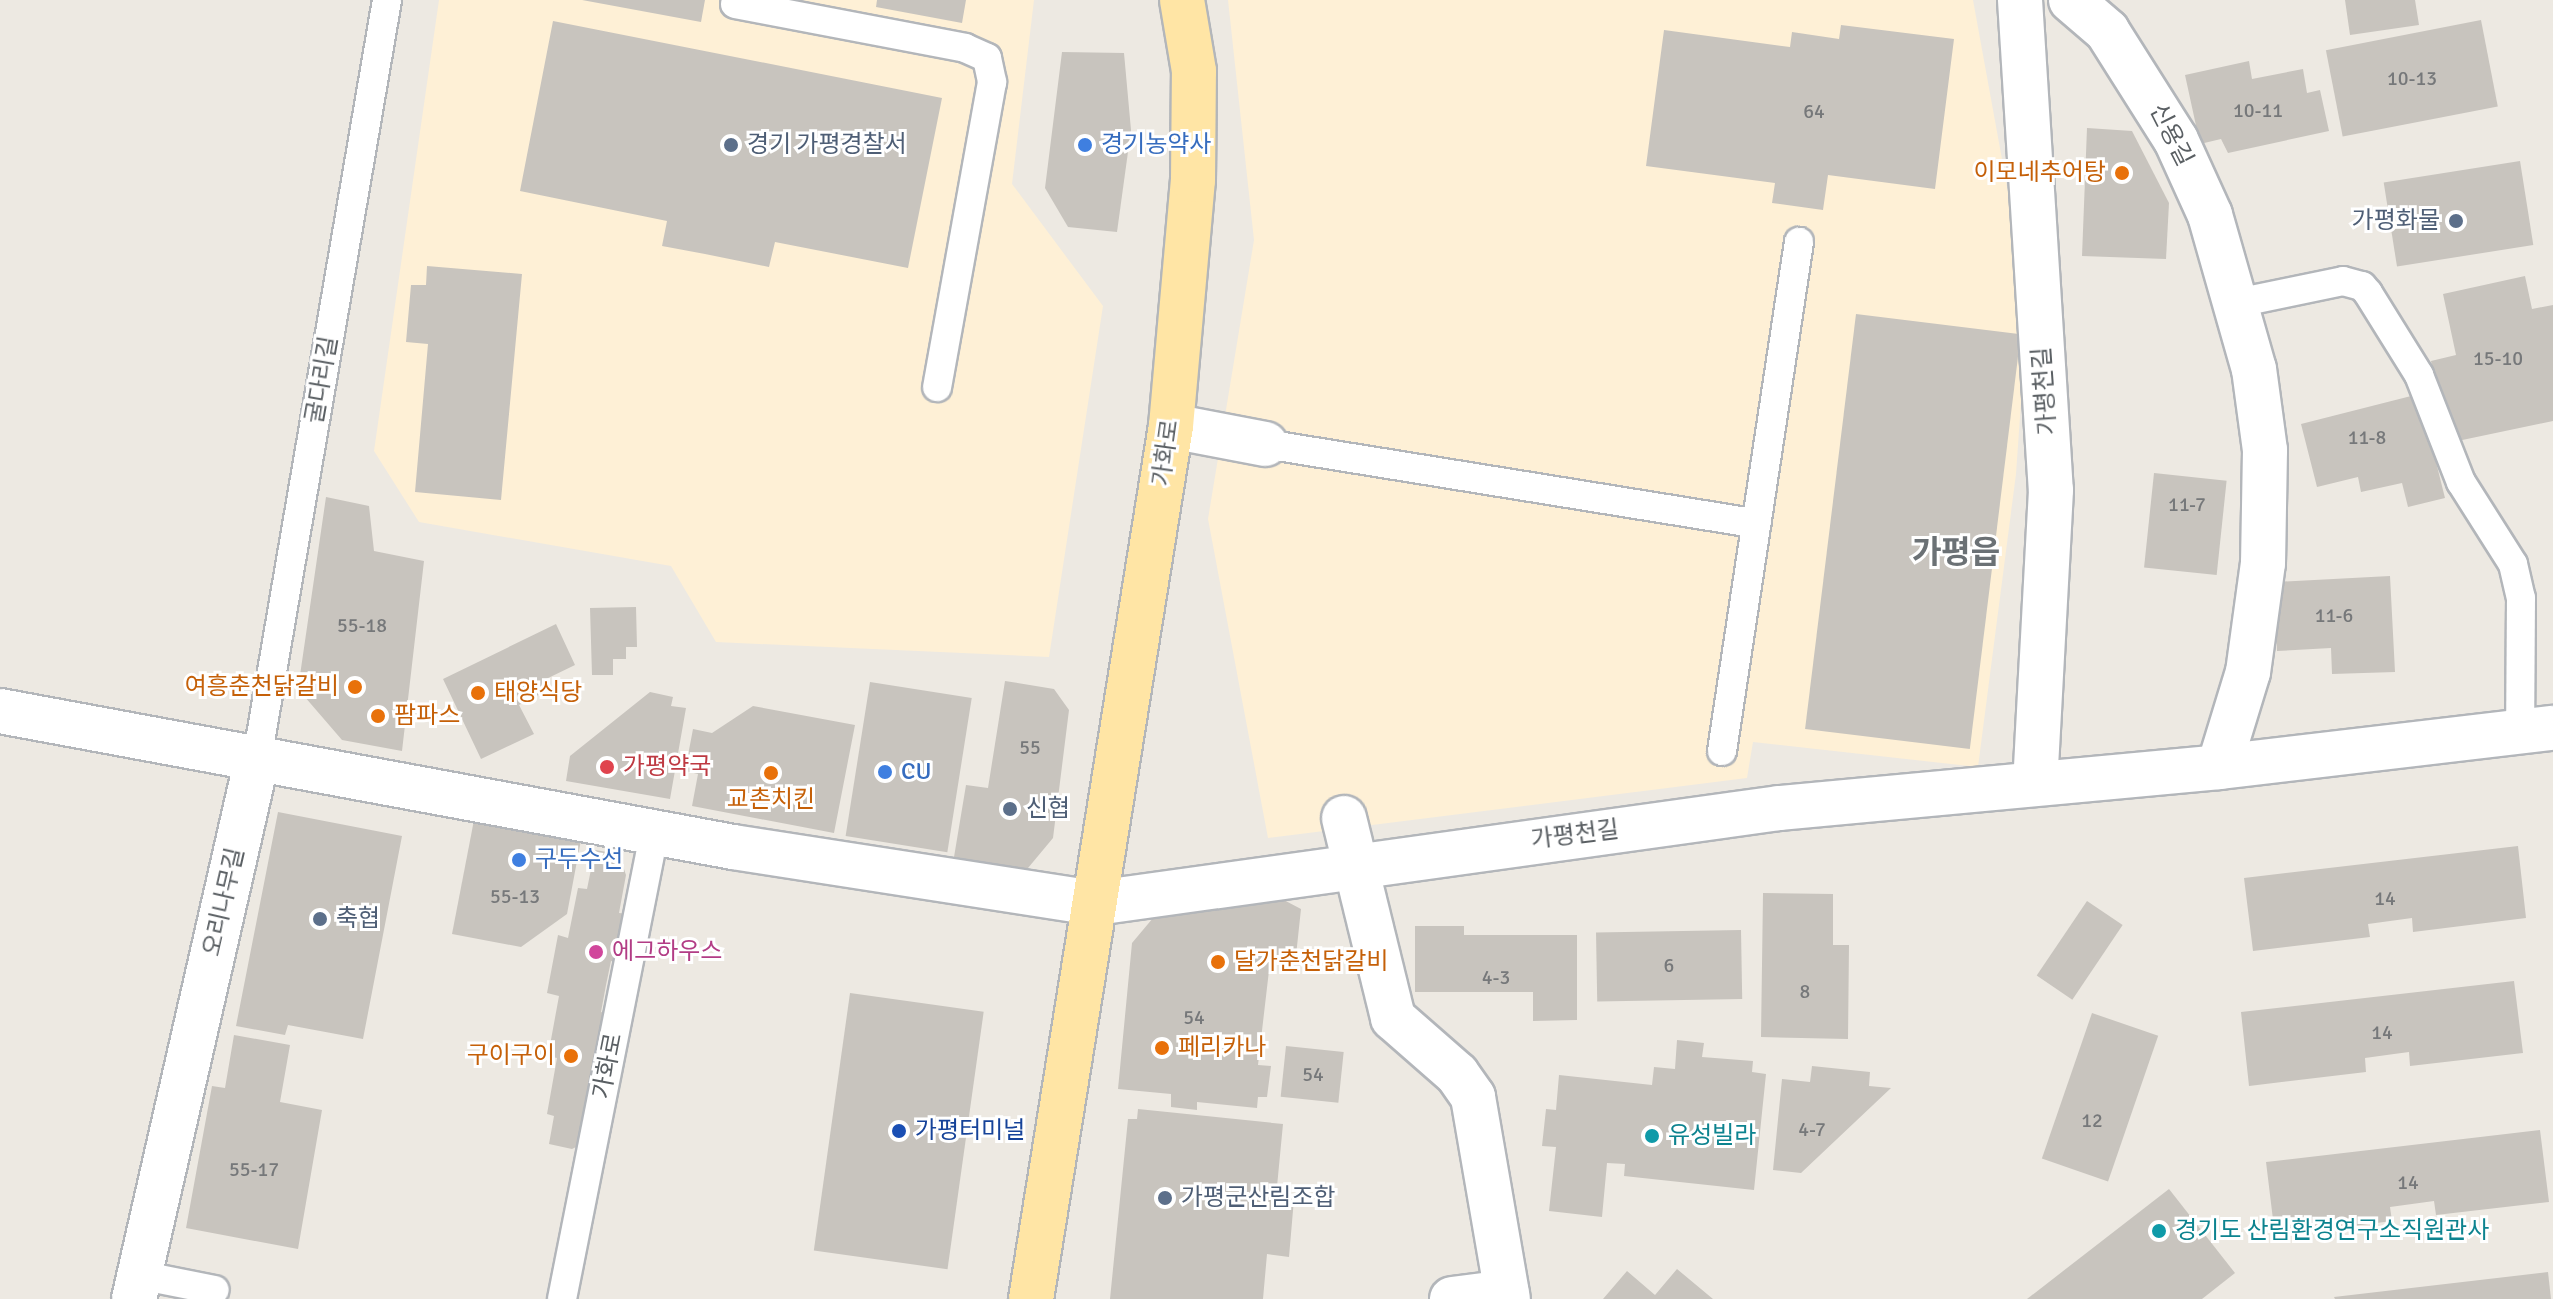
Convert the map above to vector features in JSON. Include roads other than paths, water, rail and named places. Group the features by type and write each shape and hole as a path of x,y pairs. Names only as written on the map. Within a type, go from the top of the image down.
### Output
{"main road":[{"name":"가화로","path":"1031,1299 1171,426 1193,180 1194,71 1182,0"}],"street":[{"name":"가평천길","path":"2020,0 2051,490 2035,783"},
{"name":"신용길","path":"2071,0 2107,31 2176,140 2210,215 2235,298"},
{"path":"2219,767 2248,672 2263,563 2265,450 2254,369 2235,298"},
{"path":"1171,426 1265,444"},
{"path":"0,711 654,833 1096,903"},
{"name":"가평천길","path":"1096,903 1354,864 1779,808 2219,767 2537,730"},
{"name":"오리나무길","path":"136,1287 257,759"},
{"path":"1344,818 1393,1018 1457,1074 1473,1097 1507,1296 1452,1299"}],"lane":[{"name":"굴다리길","path":"257,759 387,0"},
{"path":"735,4 965,48 987,58 992,82 937,387"},
{"path":"1722,751 1799,242"},
{"name":"가평천길","path":"2235,298 2343,281 2362,286 2368,293 2419,375 2461,482 2513,564 2521,598 2537,730"},
{"path":"1265,444 1757,524"},
{"name":"가화로","path":"562,1299 654,833"},
{"path":"136,1287 215,1290"}],"place":[{"name":"경기 가평경찰서","path":"731,145"},
{"name":"경기농약사","path":"1085,145"},
{"name":"이모네추어탕","path":"2122,173"},
{"name":"가평화물","path":"2456,221"},
{"name":"여흥춘천닭갈비","path":"355,687"},
{"name":"태양식당","path":"478,693"},
{"name":"팜파스","path":"378,716"},
{"name":"가평약국","path":"607,767"},
{"name":"CU","path":"885,772"},
{"name":"교촌치킨","path":"771,773"},
{"name":"신협","path":"1010,809"},
{"name":"구두수선","path":"519,860"},
{"name":"축협","path":"320,919"},
{"name":"에그하우스","path":"596,952"},
{"name":"달가춘천닭갈비","path":"1218,962"},
{"name":"페리카나","path":"1162,1048"},
{"name":"구이구이","path":"571,1056"},
{"name":"가평터미널","path":"899,1131"},
{"name":"유성빌라","path":"1652,1136"},
{"name":"가평군산림조합","path":"1165,1198"},
{"name":"경기도 산림환경연구소직원관사","path":"2159,1231"}],"district":[{"name":"가평읍","path":"1956,553"}]}
